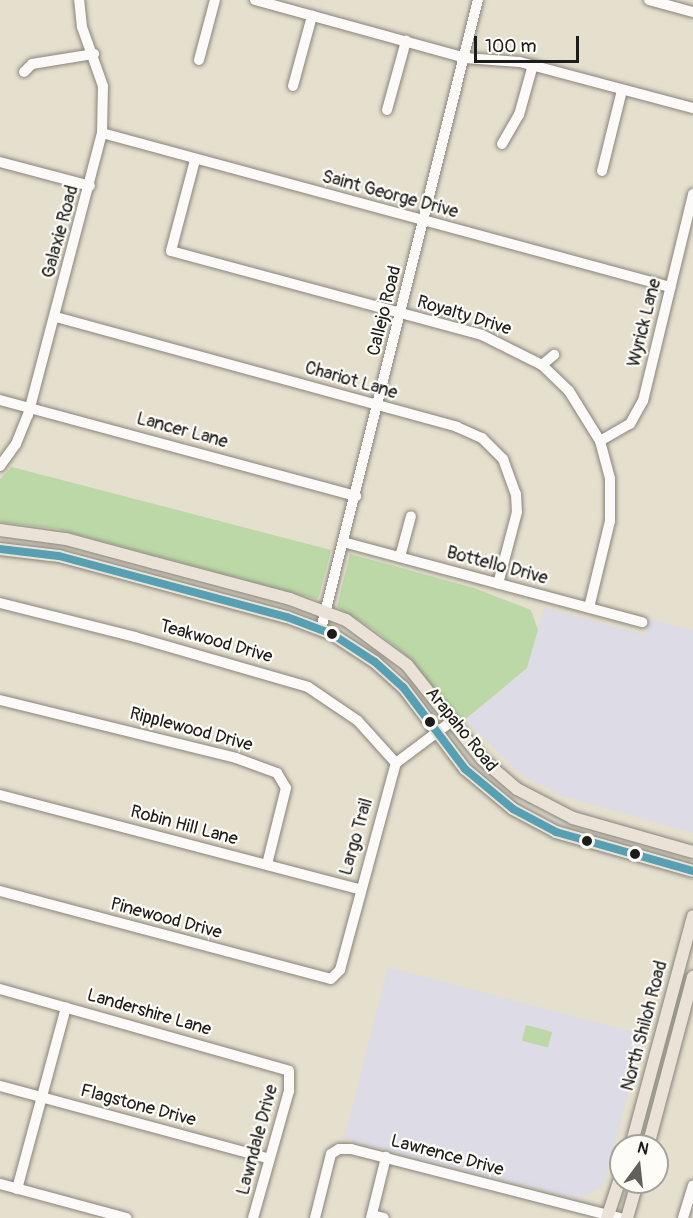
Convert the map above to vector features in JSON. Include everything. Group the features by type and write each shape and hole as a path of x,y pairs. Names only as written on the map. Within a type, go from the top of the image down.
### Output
{"main road":[{"name":"Arapaho Road","path":"0,530 66,539 326,611 389,649 434,695 452,721 493,770 543,805 585,822 693,852"},
{"name":"Arapaho Road","path":"0,549 70,559 321,629 383,669 473,777 534,821 593,844 693,871"},
{"path":"534,821 543,805"},
{"name":"North Shiloh Road","path":"634,1134 656,1053 689,947 693,916"},
{"name":"North Shiloh Road","path":"651,1134 693,977"},
{"path":"656,1053 671,1057"},
{"path":"611,1217 617,1194"},
{"path":"627,1218 634,1194"}],"street":[{"name":"Galaxie Road","path":"0,466 16,444 31,407 102,133 102,86 94,54 82,27 79,0"},
{"path":"199,60 215,0"},
{"path":"255,0 465,58 533,65 693,108"},
{"name":"Callejo Road","path":"321,629 478,0"},
{"path":"649,0 693,12"},
{"path":"293,86 312,16"},
{"path":"387,110 406,41"},
{"path":"24,72 32,64 94,54"},
{"path":"502,144 519,114 533,65"},
{"path":"602,171 622,90"},
{"name":"Saint George Drive","path":"102,133 670,287"},
{"name":"Royalty Drive","path":"195,160 171,250 482,335 542,365 569,391 600,441 610,478 610,521 589,608"},
{"path":"0,162 90,186"},
{"name":"Wyrick Lane","path":"600,441 618,433 637,414 693,194"},
{"name":"Chariot Lane","path":"56,317 378,405 466,430 482,438 503,459 514,482 517,512 498,584"},
{"path":"542,365 554,355"},
{"name":"Lancer Lane","path":"0,399 356,496"},
{"path":"400,557 411,516"},
{"name":"Bottello Drive","path":"344,542 642,622"},
{"name":"Teakwood Drive","path":"0,603 135,637 308,687 358,721 396,763"},
{"name":"Ripplewood Drive","path":"0,700 236,758 278,773 286,788 267,864"},
{"path":"396,763 452,721"},
{"name":"Largo Trail","path":"324,979 331,979 340,970 359,890 396,763"},
{"name":"Robin Hill Lane","path":"0,795 359,890"},
{"name":"Pinewood Drive","path":"0,891 324,979"},
{"name":"Landershire Lane","path":"0,989 289,1071"},
{"path":"17,1189 66,1007"},
{"name":"Lawndale Drive","path":"253,1218 267,1158 290,1091 289,1071"},
{"name":"Flagstone Drive","path":"0,1086 267,1158"},
{"name":"Lawrence Drive","path":"315,1218 331,1154 351,1149 611,1217"},
{"path":"384,1218 371,1216 386,1157"},
{"path":"0,1184 126,1218"},
{"path":"683,1218 693,1186"}],"shaded area":[{"path":"544,608 645,635 650,619 693,630 693,833 562,796 522,775 466,720 527,668"},
{"path":"388,967 644,1035 617,1134 609,1134 609,1164 603,1186 577,1199 344,1139"}],"green space":[{"path":"12,467 331,550 319,596 317,599 57,529 0,522 0,479"},
{"path":"350,554 474,588 531,610 538,630 527,668 461,723 413,661 375,630 337,607"},
{"path":"526,1025 552,1032 548,1047 522,1040"}],"transit line":[{"path":"0,549 59,556 287,617 332,634 375,662 403,687 465,769 513,809 556,832 693,871"}]}
